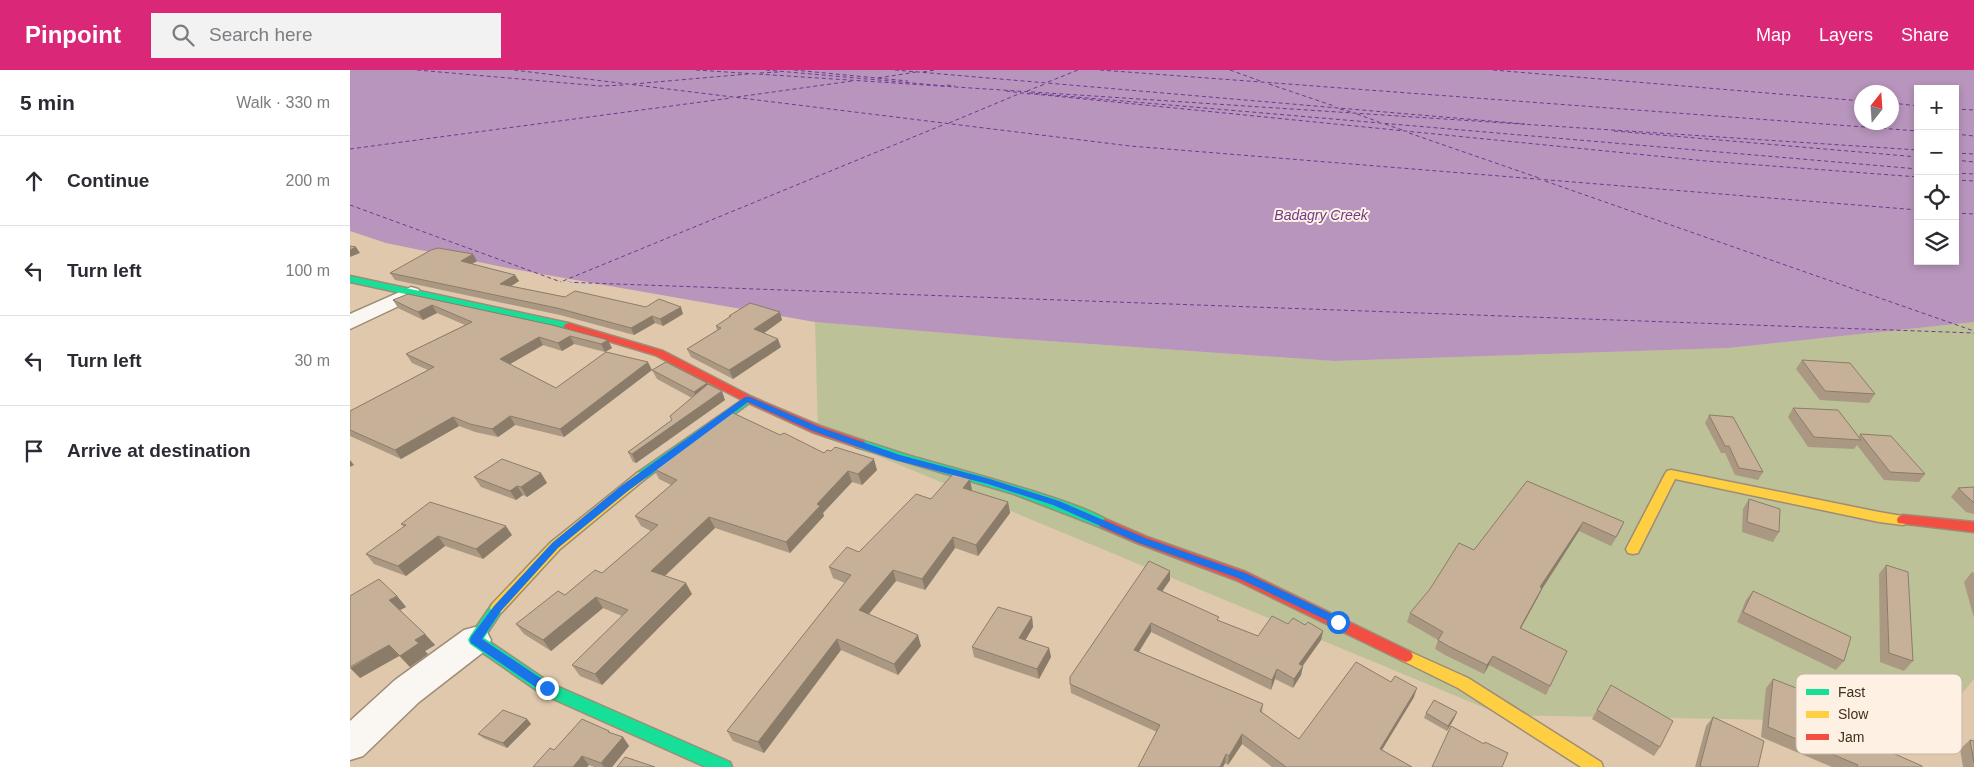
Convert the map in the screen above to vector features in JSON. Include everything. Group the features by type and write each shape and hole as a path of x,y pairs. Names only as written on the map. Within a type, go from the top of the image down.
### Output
{"street":[{"path":"350,279 541,320 609,337 659,354 748,399 816,429 898,458 990,482 1056,503 1142,540 1241,576 1462,683 1595,767"},
{"path":"350,322 411,293"},
{"path":"350,744 407,691 475,640 497,608 555,546 624,488 748,399"},
{"path":"1633,548 1671,474 1879,517 1974,527"},
{"path":"475,640 547,688 724,767"}],"path":[{"path":"561,282 592,287 577,296"}],"green space":[{"path":"815,322 1005,338 1334,361 1729,348 1974,322 1974,679 1962,693 1962,674 1796,674 1796,720 1502,715 818,431"}],"water":[{"name":"Badagry Creek","path":"350,70 1974,70 1974,322 1729,348 1334,361 1005,338 815,322 513,269 386,243 350,231"}],"building":[{"path":"438,248 473,254 461,261 515,275 500,284 565,297 575,291 646,307 659,299 681,307 660,319 652,316 631,328 557,308 390,273"},
{"path":"408,294 552,325 608,340 601,344 570,336 558,343 539,337 500,359 556,388 606,352 648,362 560,429 510,416 492,429 470,424 453,417 395,450 350,430 350,411 434,367 406,354 472,322 432,305 418,312 393,300"},
{"path":"750,303 780,312 754,329 778,339 729,370 687,349 721,328 716,326"},
{"path":"1802,360 1850,363 1875,394 1825,391"},
{"path":"666,362 707,383 694,392 652,370"},
{"path":"708,384 722,391 632,454 628,452 672,420 670,416"},
{"path":"1793,408 1838,410 1861,440 1814,437"},
{"path":"731,412 780,435 784,433 824,453 827,450 831,451 835,447 874,459 858,474 848,471 817,504 820,506 786,542 709,517 651,571 686,583 595,674 572,665 628,610 596,597 543,640 516,624 558,591 565,595 595,570 602,573 658,525 635,516 677,480 654,469"},
{"path":"1709,415 1733,417 1763,472 1739,468 1729,446 1725,446"},
{"path":"1860,434 1891,436 1925,474 1890,472"},
{"path":"502,459 541,473 521,487 517,486 510,491 474,477"},
{"path":"953,474 970,479 963,488 1008,502 976,545 953,537 922,579 893,570 859,610 918,635 894,664 837,639 758,742 727,731 851,575 829,567 847,547 859,552 916,494 931,499"},
{"path":"1527,481 1624,522 1616,537 1583,522 1540,587 1542,588 1520,628 1567,651 1550,686 1493,656 1487,665 1448,646 1438,640 1443,632 1410,613 1430,589 1459,543 1474,550"},
{"path":"1974,487 1974,503 1958,488"},
{"path":"1749,499 1780,509 1779,532 1747,522"},
{"path":"430,502 506,526 476,549 438,536 398,566 366,554 406,525 401,524"},
{"path":"1149,561 1170,571 1157,589 1219,617 1217,620 1258,636 1272,616 1288,624 1293,618 1305,625 1308,622 1323,631 1299,664 1303,666 1294,679 1277,669 1272,680 1151,623 1134,650 1263,704 1260,711 1299,739 1356,662 1391,682 1395,676 1417,688 1380,749 1412,767 1286,767 1242,734 1229,756 1226,754 1220,767 1138,767 1160,725 1070,684 1070,677"},
{"path":"1886,565 1908,572 1913,661 1889,653"},
{"path":"379,579 397,596 389,600 425,634 415,640 419,643 400,656 389,645 350,667 350,596"},
{"path":"1753,591 1851,637 1844,661 1743,612"},
{"path":"998,607 1032,617 1019,638 1049,648 1037,669 972,647"},
{"path":"1773,679 1796,688 1796,739 1768,727"},
{"path":"1611,685 1673,721 1660,747 1597,710"},
{"path":"1434,700 1457,712 1448,726 1426,713"},
{"path":"503,710 527,719 503,743 478,734"},
{"path":"1713,717 1764,741 1758,767 1700,766"},
{"path":"582,719 623,737 601,763 582,756 573,767 533,767 550,748 554,750"},
{"path":"1451,726 1484,744 1485,742 1508,753 1502,767 1432,767"},
{"path":"1970,740 1974,741 1974,763"},
{"path":"1832,754 1895,754 1922,767 1857,767 1858,765"},
{"path":"625,757 655,767 617,767"}],"ferry route":[{"path":"417,70 600,86 624,85"},
{"path":"514,70 1130,146 1914,210"},
{"path":"696,70 1914,150"},
{"path":"766,70 946,86"},
{"path":"794,70 908,81"},
{"path":"895,70 1525,124"},
{"path":"923,72 935,70"},
{"path":"1048,82 1078,70"},
{"path":"1100,70 1914,131"},
{"path":"1230,70 1263,82"},
{"path":"1493,70 1854,100"},
{"path":"760,73 778,72"},
{"path":"878,78 916,72"},
{"path":"633,84 748,74"},
{"path":"737,97 852,81"},
{"path":"1027,91 1045,84"},
{"path":"1269,84 1334,106"},
{"path":"947,85 955,86"},
{"path":"1006,91 1030,94"},
{"path":"949,123 1021,93"},
{"path":"1029,93 1914,169"},
{"path":"1034,94 1706,161 1914,177"},
{"path":"350,149 731,98"},
{"path":"1899,104 1914,106"},
{"path":"1340,109 1351,112"},
{"path":"1959,109 1974,110"},
{"path":"1357,114 1379,122"},
{"path":"563,281 945,124"},
{"path":"1385,124 1402,130"},
{"path":"1614,131 1914,157"},
{"path":"1409,133 1539,178"},
{"path":"1959,134 1974,136"},
{"path":"1959,153 1974,154"},
{"path":"1959,160 1974,162"},
{"path":"1959,173 1974,174"},
{"path":"1959,180 1974,181"},
{"path":"1545,181 1974,331"},
{"path":"350,205 561,282 1974,333"},
{"path":"1959,213 1974,214"}],"traffic: fast":[{"path":"350,279 568,326"},
{"path":"641,476 748,399"},
{"path":"860,444 1019,491 1105,524"},
{"path":"497,608 475,640 547,689 724,767"}],"traffic: slow":[{"path":"1633,549 1671,474 1879,517 1903,520"},
{"path":"497,608 555,546 641,476"},
{"path":"1406,656 1463,683 1595,767"}],"traffic: jam":[{"path":"568,326 659,353 748,399 816,429 860,444"},
{"path":"1903,520 1974,527"},
{"path":"1105,524 1142,540 1241,576 1406,656"}],"route":[{"path":"547,688 475,640 497,608 555,546 624,488 748,399 816,429 898,458 990,482 1056,503 1142,540 1241,576 1338,622"}]}
